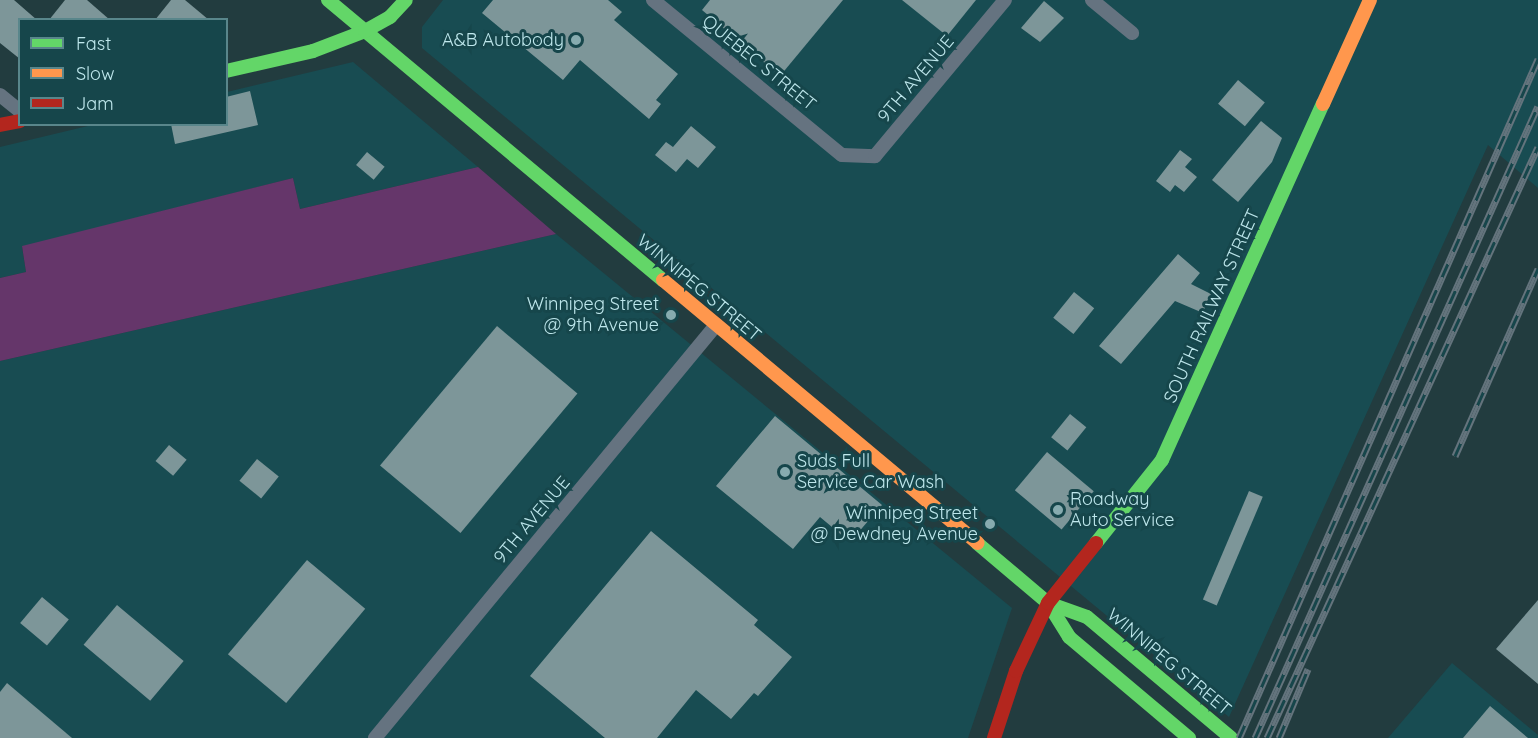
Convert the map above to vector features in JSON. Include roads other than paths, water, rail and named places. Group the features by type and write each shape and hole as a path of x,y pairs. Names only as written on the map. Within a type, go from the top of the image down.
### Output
{"main road":[{"name":"WINNIPEG STREET","path":"328,0 1048,603 1069,637 1189,738"},
{"path":"228,71 313,51 365,31 390,17 406,0"},
{"name":"SOUTH RAILWAY STREET","path":"994,738 1016,671 1048,603 1162,460 1370,0"},
{"path":"0,125 18,121"},
{"name":"WINNIPEG STREET","path":"1048,603 1087,617 1232,738"}],"street":[{"name":"QUEBEC STREET","path":"653,0 842,155"},
{"name":"9TH AVENUE","path":"842,155 875,156 1005,0"},
{"path":"1092,0 1132,33"},
{"path":"0,95 18,109"},
{"name":"9TH AVENUE","path":"375,738 716,325"}],"railway":[{"path":"1239,738 1538,59"},
{"path":"1255,738 1538,106"},
{"path":"1267,738 1538,147"},
{"path":"1455,456 1538,269"},
{"path":"1279,738 1308,669"}],"place":[{"name":"A&B Autobody","path":"576,40"},
{"name":"Winnipeg Street @ 9th Avenue","path":"671,315"},
{"name":"Suds Full Service Car Wash","path":"785,472"},
{"name":"Roadway Auto Service","path":"1058,510"},
{"name":"Winnipeg Street @ Dewdney Avenue","path":"990,524"}]}
